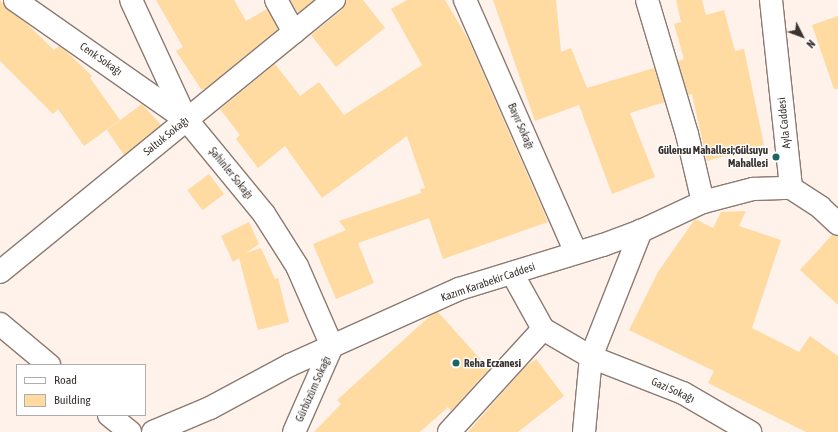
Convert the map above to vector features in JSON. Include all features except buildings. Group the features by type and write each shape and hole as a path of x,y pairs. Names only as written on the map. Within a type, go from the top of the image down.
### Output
{"street":[{"name":"Cenk Sokağı","path":"15,0 186,119"},
{"name":"Şahinler Sokağı","path":"131,0 186,119 264,214 304,280 332,346"},
{"path":"276,0 294,32"},
{"name":"Saltuk Sokağı","path":"0,272 334,0"},
{"name":"Bayır Sokağı","path":"465,0 576,253"},
{"path":"647,0 687,134 703,202"},
{"name":"Ayla Caddesi","path":"771,0 791,188"},
{"path":"791,188 820,207 838,224"},
{"name":"Kazım Karabekir Caddesi","path":"153,432 210,408 332,346 459,289 576,253 641,231 703,202 753,189 791,188"},
{"path":"584,432 591,357 641,231"},
{"path":"449,432 543,329 512,273"},
{"path":"0,324 48,364"},
{"name":"Gazi Sokağı","path":"543,329 591,357 683,393 750,432"},
{"name":"Gürbüzüm Sokağı","path":"294,432 332,346"},
{"path":"110,416 130,432"}],"place":[{"name":"Gülensu Mahallesi;Gülsuyu Mahallesi","path":"776,157"},
{"name":"Reha Eczanesi","path":"456,363"}]}
